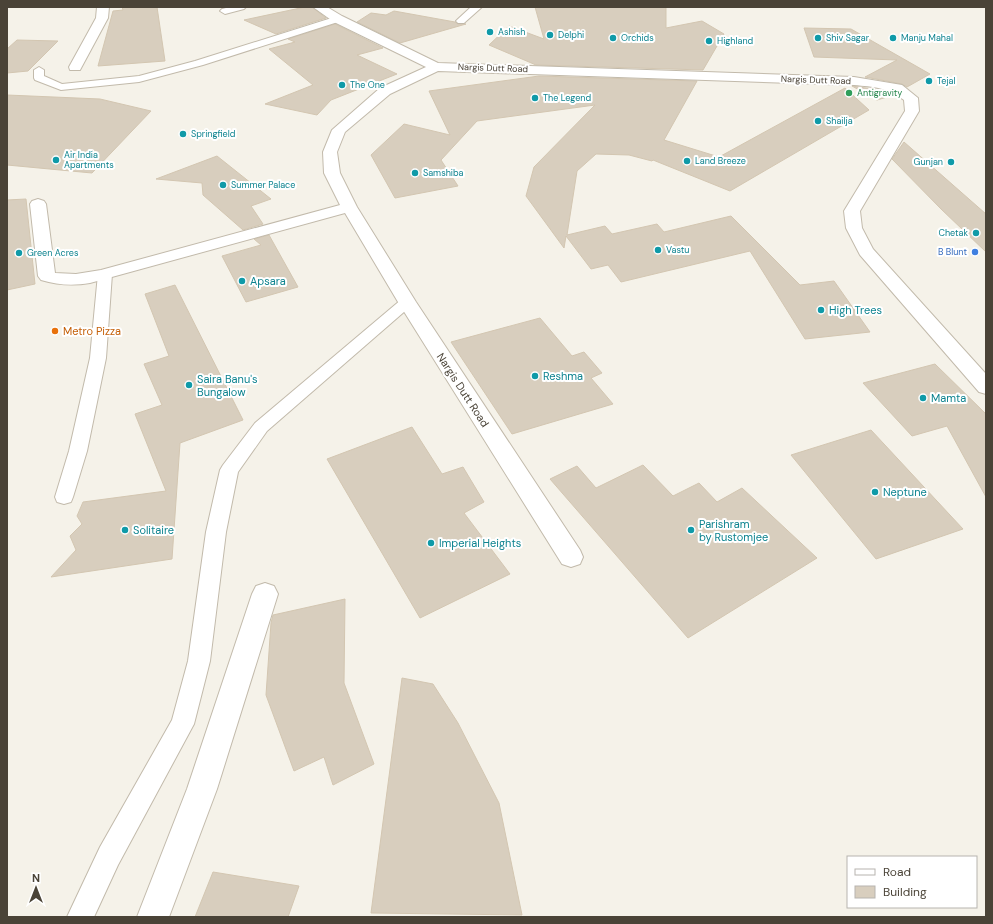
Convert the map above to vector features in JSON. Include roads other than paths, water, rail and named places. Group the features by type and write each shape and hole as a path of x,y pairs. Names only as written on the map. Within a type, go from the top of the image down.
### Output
{"street":[{"path":"76,67 102,18 103,7"},
{"name":"Nargis Dutt Road","path":"319,7 338,19 436,67 854,81 897,88 911,98 912,111 852,211 854,228 866,251 986,387"},
{"name":"Nargis Dutt Road","path":"436,67 385,91 339,130 330,152 332,173 349,207 407,302 571,557"},
{"path":"38,204 47,276 59,280 75,280 106,274 349,207"},
{"path":"153,917 202,789 265,594"}],"lane":[{"path":"225,11 241,7"},
{"path":"461,21 477,7"},
{"path":"39,70 39,78 61,86 91,85 139,78 199,63 338,19"},
{"path":"64,497 78,451 98,358 106,274"},
{"path":"80,917 109,856 183,724 199,661 216,532 229,470 261,427 407,302"}],"place":[{"name":"Ashish","path":"490,32"},
{"name":"Delphi","path":"550,35"},
{"name":"Orchids","path":"613,38"},
{"name":"Shiv Sagar","path":"818,38"},
{"name":"Manju Mahal","path":"893,38"},
{"name":"Highland","path":"709,41"},
{"name":"Tejal","path":"929,81"},
{"name":"The One","path":"342,85"},
{"name":"Antigravity","path":"849,93"},
{"name":"The Legend","path":"535,98"},
{"name":"Shailja","path":"818,121"},
{"name":"Springfield","path":"183,134"},
{"name":"Air India Apartments","path":"56,160"},
{"name":"Land Breeze","path":"687,161"},
{"name":"Gunjan","path":"951,162"},
{"name":"Samshiba","path":"415,173"},
{"name":"Summer Palace","path":"223,185"},
{"name":"Chetak","path":"976,233"},
{"name":"Vastu","path":"658,250"},
{"name":"B Blunt","path":"975,252"},
{"name":"Green Acres","path":"19,253"},
{"name":"Apsara","path":"242,281"},
{"name":"High Trees","path":"821,310"},
{"name":"Metro Pizza","path":"55,331"},
{"name":"Reshma","path":"535,376"},
{"name":"Saira Banu's Bungalow","path":"189,385"},
{"name":"Mamta","path":"923,398"},
{"name":"Neptune","path":"875,492"},
{"name":"Solitaire","path":"125,530"},
{"name":"Parishram by Rustomjee","path":"691,530"},
{"name":"Imperial Heights","path":"431,543"}]}
